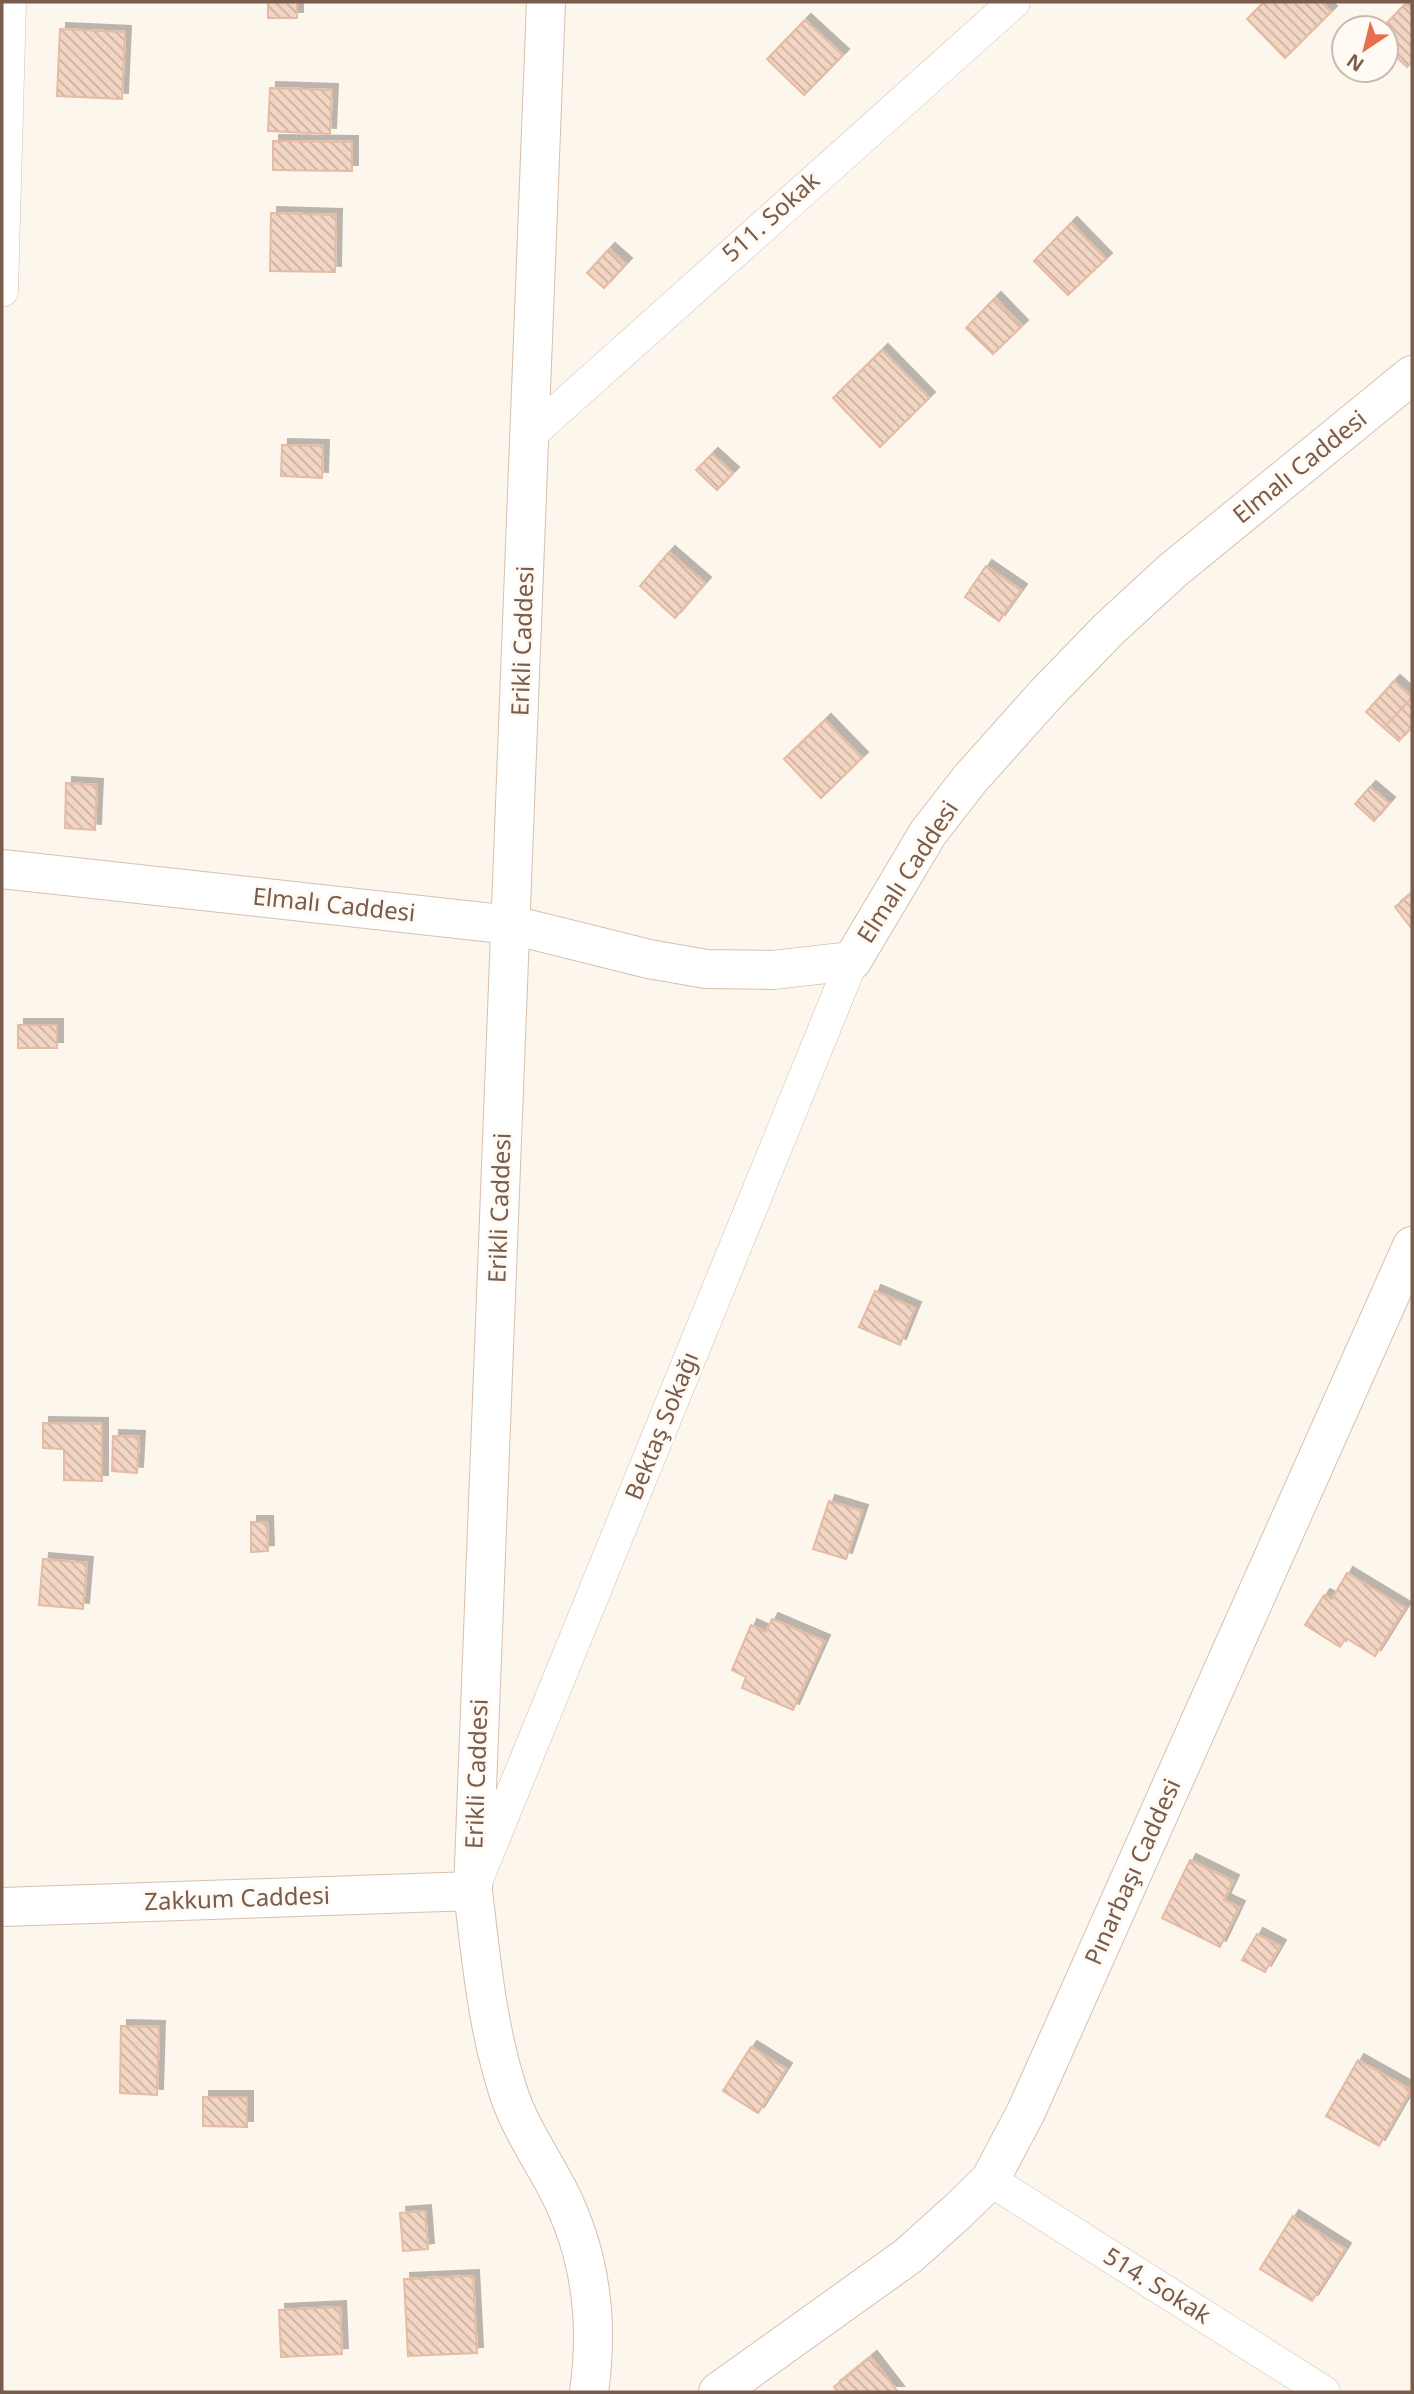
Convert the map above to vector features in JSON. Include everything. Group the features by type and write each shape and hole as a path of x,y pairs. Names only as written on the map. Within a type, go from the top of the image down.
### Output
{"street":[{"path":"2,291 10,2"},
{"name":"Erikli Caddesi","path":"546,2 512,925 472,1891 485,1992 496,2049 509,2094 579,2236 588,2274 593,2314 593,2368 589,2392"},
{"name":"511. Sokak","path":"530,435 1014,2"},
{"name":"Elmalı Caddesi","path":"2,869 512,925 649,959 706,969 773,970 852,961 928,833 971,779 1046,694 1109,629 1172,571 1412,375"},
{"name":"Bektaş Sokağı","path":"472,1891 852,961"},
{"name":"Pınarbaşı Caddesi","path":"718,2392 908,2256 990,2180 1032,2100 1412,1246"},
{"name":"Zakkum Caddesi","path":"2,1907 472,1891"},
{"name":"514. Sokak","path":"990,2180 1324,2392"}],"building":[{"path":"268,2 297,2 297,18 268,18"},
{"path":"1264,2 1321,2 1331,12 1285,58 1247,19"},
{"path":"1405,4 1412,10 1412,62 1407,67 1400,60 1400,14 1395,14"},
{"path":"805,20 843,55 804,95 767,59"},
{"path":"60,29 125,32 122,99 57,96"},
{"path":"270,88 332,90 330,134 268,131"},
{"path":"273,141 352,142 352,171 273,170"},
{"path":"271,213 336,215 335,272 270,271"},
{"path":"1071,223 1106,259 1068,295 1034,261"},
{"path":"609,249 626,264 604,288 587,273"},
{"path":"995,298 1022,326 993,354 966,328"},
{"path":"882,350 929,398 880,447 833,398"},
{"path":"282,445 323,446 322,478 281,476"},
{"path":"712,454 733,473 717,490 696,470"},
{"path":"669,552 705,583 675,618 640,586"},
{"path":"986,566 1021,590 999,621 965,597"},
{"path":"1394,681 1412,697 1384,728 1366,712"},
{"path":"1412,697 1412,726 1399,741 1384,728"},
{"path":"825,720 862,758 821,798 784,759"},
{"path":"66,783 97,785 95,830 65,828"},
{"path":"1370,787 1389,803 1374,821 1355,804"},
{"path":"1412,893 1412,929 1395,907"},
{"path":"18,1025 57,1025 57,1048 18,1048"},
{"path":"875,1291 915,1308 900,1345 859,1327"},
{"path":"43,1423 102,1424 102,1481 64,1480 64,1449 43,1448"},
{"path":"113,1436 139,1437 137,1473 112,1471"},
{"path":"829,1501 862,1511 846,1559 813,1549"},
{"path":"251,1522 267,1522 268,1551 251,1552"},
{"path":"43,1559 87,1563 83,1609 39,1605"},
{"path":"1347,1573 1405,1608 1375,1656 1346,1638 1340,1647 1305,1625 1324,1595 1332,1599"},
{"path":"772,1619 824,1641 793,1710 742,1688 746,1677 732,1670 751,1625 766,1632"},
{"path":"1190,1860 1233,1881 1224,1900 1239,1907 1220,1947 1162,1918"},
{"path":"1257,1934 1280,1946 1265,1972 1242,1960"},
{"path":"121,2026 159,2027 157,2095 120,2093"},
{"path":"751,2047 786,2069 758,2113 723,2091"},
{"path":"1358,2060 1411,2090 1379,2146 1326,2116"},
{"path":"203,2097 247,2097 247,2127 203,2126"},
{"path":"425,2211 428,2249 403,2251 400,2213"},
{"path":"1293,2216 1345,2249 1312,2301 1260,2269"},
{"path":"473,2276 477,2353 408,2356 404,2279"},
{"path":"340,2307 342,2354 281,2357 279,2310"},
{"path":"871,2357 898,2392 838,2392 834,2387"}]}
